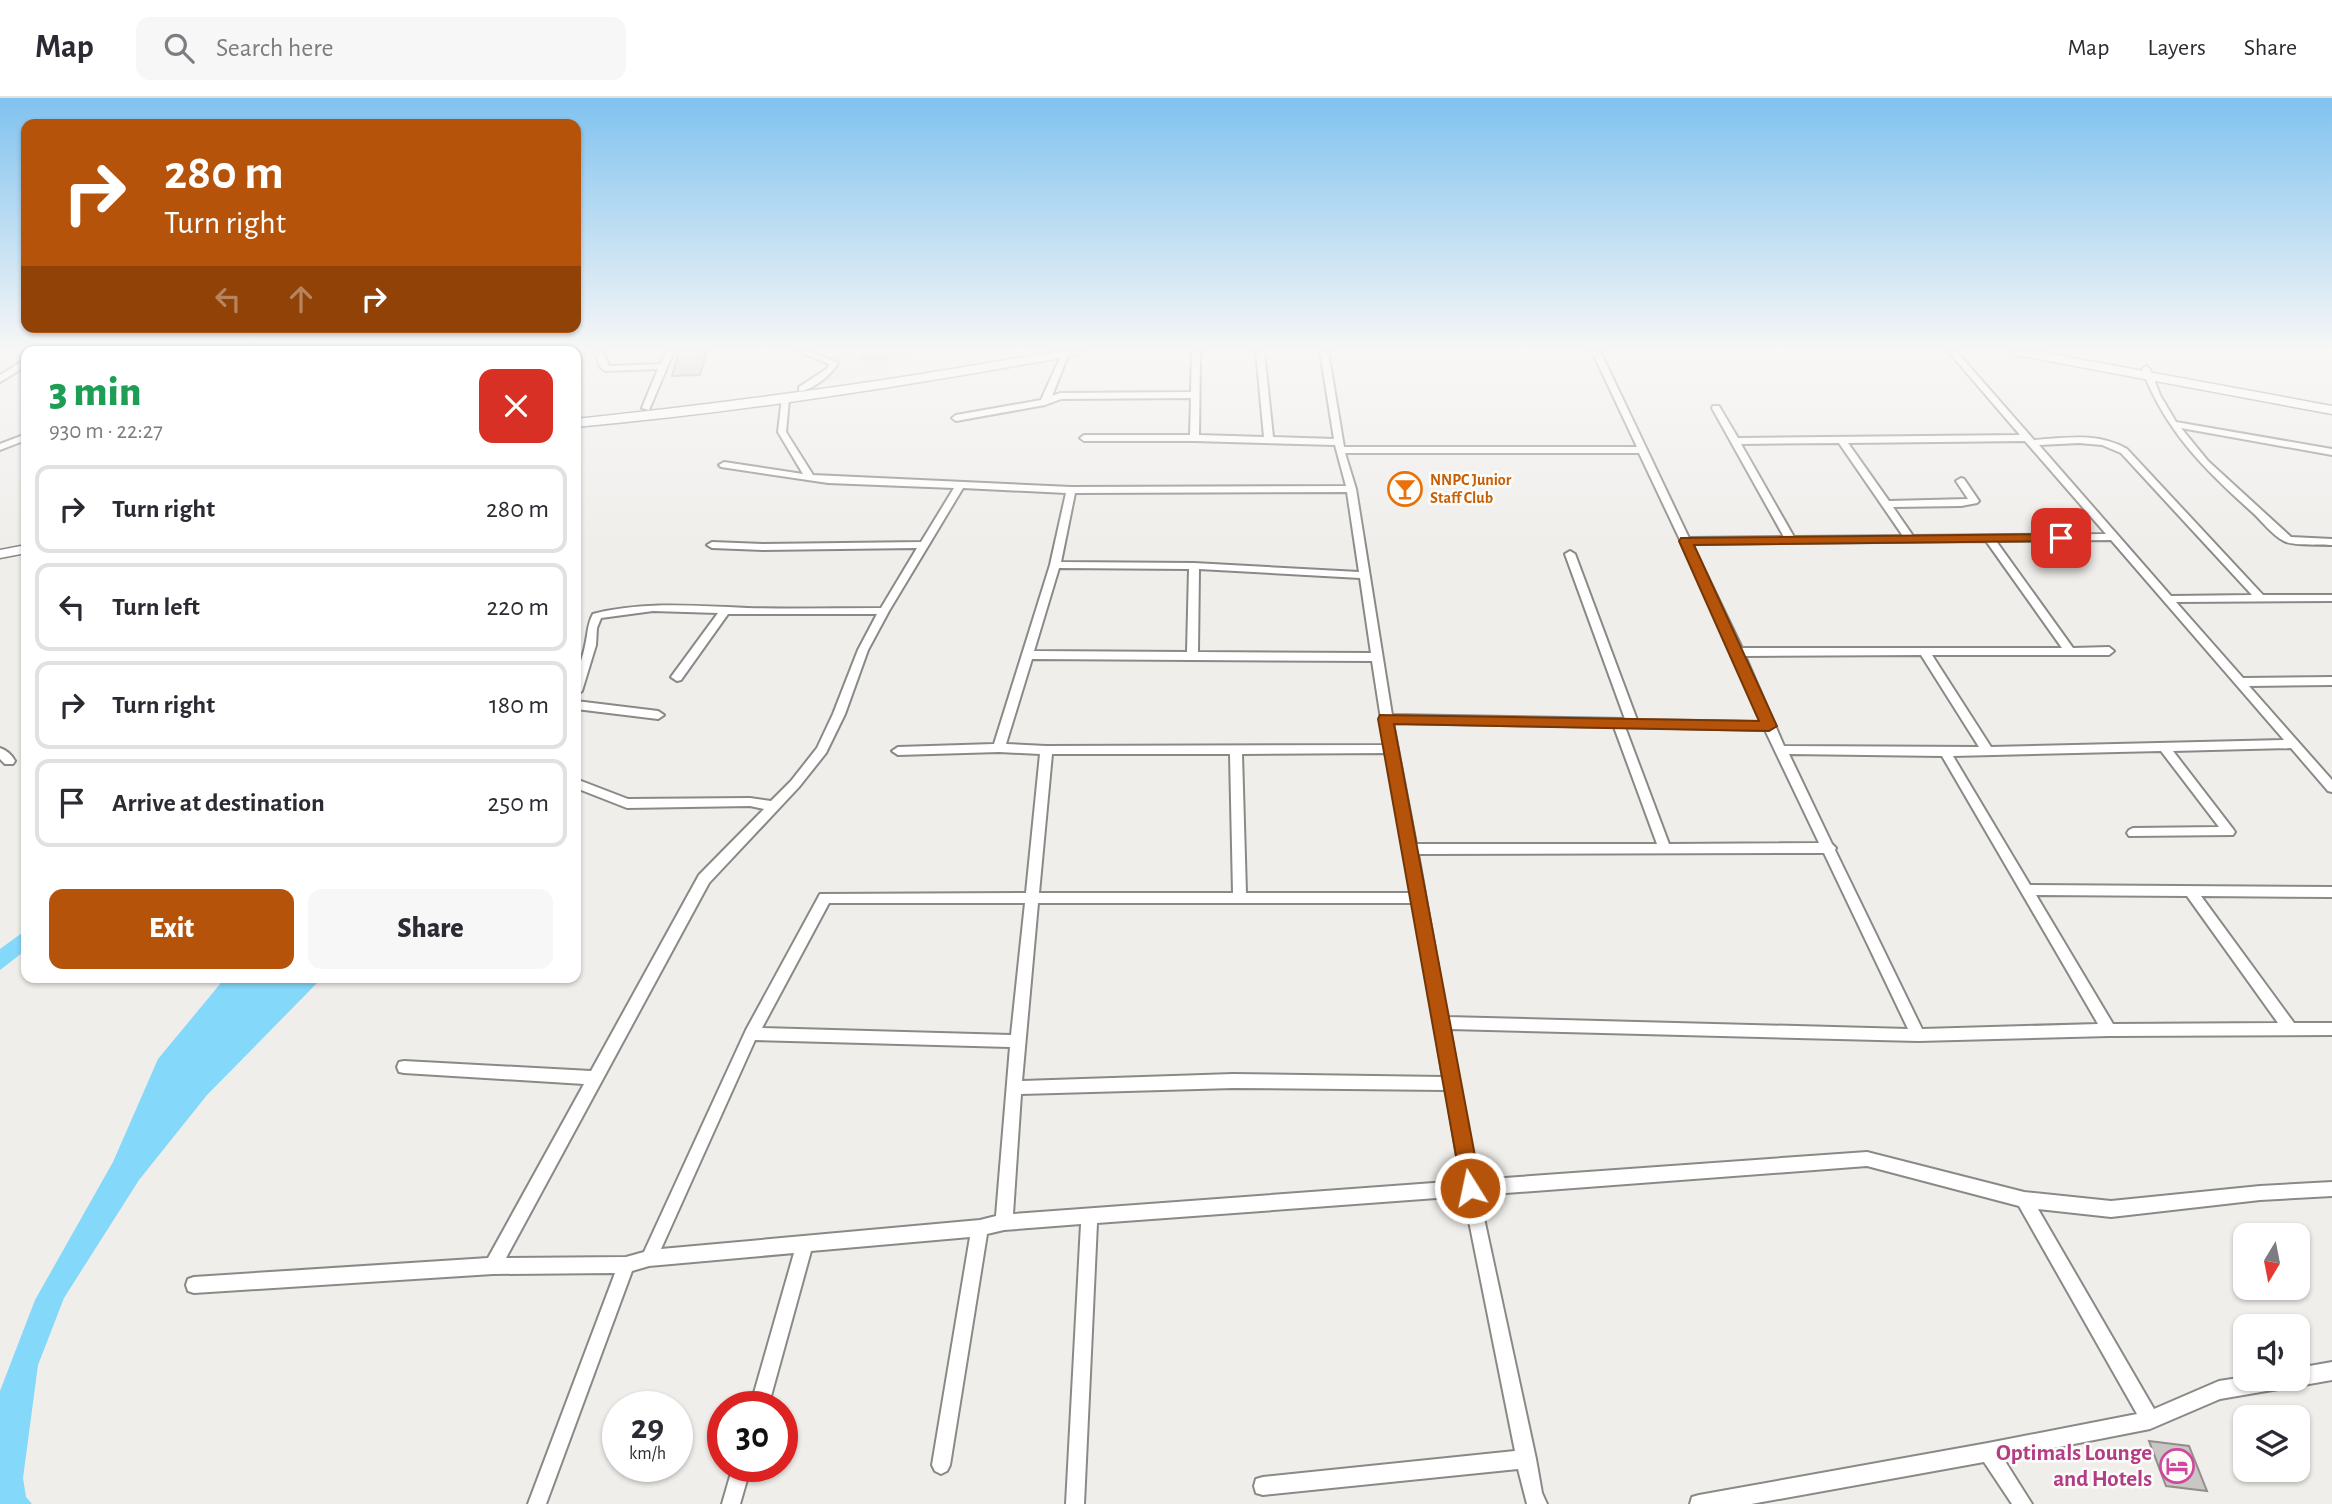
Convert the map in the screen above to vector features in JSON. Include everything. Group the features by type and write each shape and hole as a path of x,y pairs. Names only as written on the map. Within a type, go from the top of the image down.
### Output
{"main road":[{"path":"581,422 632,417"},
{"path":"0,546 21,542"},
{"path":"0,554 21,550"}],"street":[{"path":"783,417 782,432 810,478"},
{"path":"956,418 964,417"},
{"path":"1194,439 1195,417"},
{"path":"1266,417 1269,442"},
{"path":"1335,417 1351,489 1385,719 1411,849 1470,1188 1533,1496 1538,1504"},
{"path":"1627,417 1738,652 1769,726 1918,1035"},
{"path":"1721,417 1791,540"},
{"path":"2009,417 2332,788"},
{"path":"2167,417 2207,463 2288,540 2332,542"},
{"path":"2172,424 2332,452"},
{"path":"1084,438 1194,439 1340,446 1643,450"},
{"path":"0,447 21,439"},
{"path":"1841,439 1910,539"},
{"path":"1735,441 1841,439 2114,443 2261,599"},
{"path":"724,465 810,478 959,487 1071,490 1351,489"},
{"path":"1881,496 1886,504 1974,501 1961,481"},
{"path":"494,1266 705,879 821,750 839,714 863,650 959,487"},
{"path":"999,748 1055,565 1071,490"},
{"path":"1686,541 2112,537"},
{"path":"1989,538 2070,651"},
{"path":"712,545 923,545"},
{"path":"1570,554 1632,723"},
{"path":"1055,565 1194,566 1364,575"},
{"path":"1192,656 1194,566"},
{"path":"2166,599 2332,598"},
{"path":"581,676 597,616 621,611 672,608 884,611"},
{"path":"677,677 726,609"},
{"path":"1738,652 2109,650"},
{"path":"1925,652 1987,750"},
{"path":"1026,655 1376,657"},
{"path":"2240,682 2332,681"},
{"path":"581,706 658,715"},
{"path":"1385,719 1769,726"},
{"path":"1618,723 1665,849"},
{"path":"1781,750 1945,752 2294,744"},
{"path":"2133,833 2229,832 2164,747"},
{"path":"898,751 999,748 1236,751 1391,749"},
{"path":"1004,1222 1046,750"},
{"path":"1236,751 1240,898"},
{"path":"1945,752 2109,1030"},
{"path":"581,785 627,803 750,802 773,806"},
{"path":"1411,849 1830,848"},
{"path":"2027,890 2332,892"},
{"path":"2191,892 2290,1029"},
{"path":"649,1258 751,1034 825,898 1419,898"},
{"path":"1441,1023 1918,1035 2109,1030 2332,1029"},
{"path":"751,1034 1018,1041"},
{"path":"404,1067 596,1078"},
{"path":"1016,1088 1233,1081 1452,1084"},
{"path":"194,1285 494,1266 626,1265 649,1258 804,1246 980,1228 1004,1222 1867,1159 2024,1200 2111,1209 2260,1193 2332,1189"},
{"path":"2024,1200 2150,1420"},
{"path":"1075,1504 1090,1215"},
{"path":"941,1465 980,1228"},
{"path":"763,1391 804,1246"},
{"path":"537,1504 626,1265"},
{"path":"2310,1375 2332,1371"},
{"path":"1699,1504 2150,1420 2219,1390 2233,1388"},
{"path":"1988,1452 2023,1504"},
{"path":"1263,1486 1527,1459"},
{"path":"732,1504 738,1482"}],"water":[{"path":"21,934 21,954 0,970 0,949"},
{"path":"221,983 317,983 207,1095 139,1180 64,1298 38,1365 23,1478 26,1497 32,1504 0,1504 0,1391 35,1300 113,1162 158,1059"}],"building":[{"name":"Optimals Lounge and Hotels","path":"2149,1441 2189,1446 2207,1491 2166,1486"}],"place":[{"name":"NNPC Junior Staff Club","path":"1405,489"},
{"name":"Optimals Lounge and Hotels","path":"2177,1466"}],"route":[{"path":"1470,1188 1411,849 1385,719 1769,726 1686,541 2061,538"}]}
